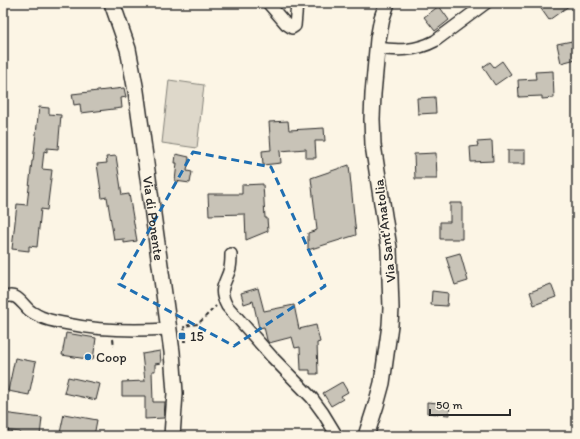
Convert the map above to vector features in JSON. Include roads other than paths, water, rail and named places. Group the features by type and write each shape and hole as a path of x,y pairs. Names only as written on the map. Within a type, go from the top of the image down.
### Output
{"main road":[{"name":"Via di Ponente","path":"112,3 125,39 135,82 170,336 176,393 172,436"},
{"name":"Via Sant'Anatolia","path":"366,436 382,383 391,308 389,248 372,128 372,101 377,48 380,26 387,3"}],"street":[{"path":"268,3 286,24 292,28 295,26 296,3"},
{"path":"377,48 405,50 426,46 486,3"},
{"path":"231,254 230,268 223,286 223,297 227,306 280,366 312,398 337,436"},
{"path":"3,298 8,296 16,297 30,311 43,318 77,326 151,330 170,336"}],"place":[{"name":"15","path":"182,336"},
{"name":"Coop","path":"88,357"}]}
